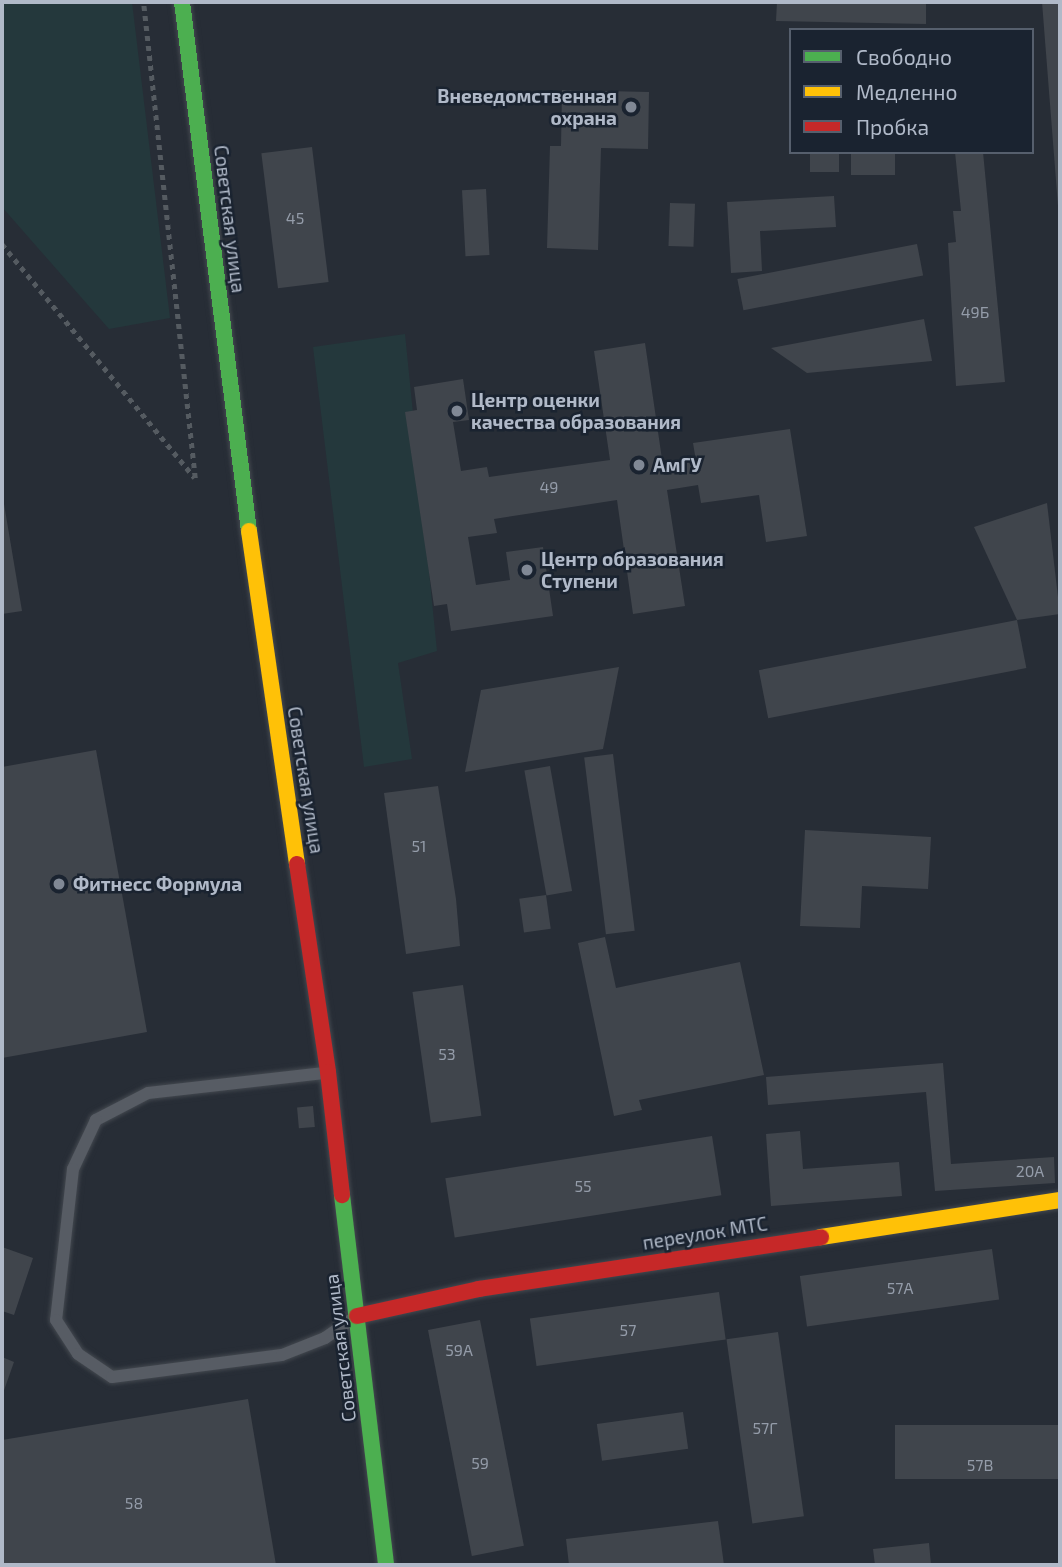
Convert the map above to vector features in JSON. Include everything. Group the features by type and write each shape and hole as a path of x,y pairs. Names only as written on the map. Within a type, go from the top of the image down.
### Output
{"main road":[{"name":"Советская улица","path":"182,2 262,631 328,1072 386,1565"},
{"name":"переулок МТС","path":"357,1316 480,1289 1060,1200"}],"lane":[{"path":"328,1072 148,1093 96,1120 73,1169 56,1320 78,1354 112,1377 282,1354 325,1338 357,1316"}],"path":[{"path":"2,244 195,478 143,2"}],"green space":[{"path":"2,2 132,2 170,318 109,329 2,207"},
{"path":"405,334 437,651 398,663 412,759 364,767 313,347"}],"building":[{"path":"777,2 926,2 926,24 776,21"},
{"path":"1042,2 1060,2 1060,206 1058,206"},
{"path":"562,90 649,92 648,149 601,148 598,250 547,248 550,146 561,146"},
{"path":"312,147 329,282 278,288 261,153"},
{"path":"810,154 839,154 839,172 810,172"},
{"path":"851,154 895,154 895,175 851,175"},
{"path":"955,154 983,154 1005,382 956,386 948,243 956,242 953,211 961,211"},
{"path":"486,189 489,255 465,256 462,190"},
{"path":"834,196 836,227 760,231 762,271 731,273 727,202"},
{"path":"670,203 695,204 693,247 668,246"},
{"path":"917,244 923,275 743,310 737,279"},
{"path":"924,319 932,361 807,373 771,348"},
{"path":"645,343 663,466 696,461 693,443 790,429 807,536 766,542 759,495 701,503 698,485 667,490 685,606 633,614 617,500 494,519 497,533 468,537 476,585 510,580 506,552 543,547 553,616 451,631 447,604 434,606 405,412 417,410 414,387 463,379 469,420 453,422 461,471 487,467 489,477 610,460 594,351"},
{"path":"2,492 22,611 2,614"},
{"path":"1047,503 1060,614 1017,620 974,527"},
{"path":"1017,620 1026,668 768,718 759,670"},
{"path":"619,667 603,749 465,772 481,690"},
{"path":"96,750 147,1032 2,1058 2,767"},
{"path":"613,754 635,931 606,934 584,758"},
{"path":"550,766 572,891 546,896 524,771"},
{"path":"438,786 456,899 460,946 406,954 384,793"},
{"path":"805,830 931,837 928,889 862,886 860,928 800,926"},
{"path":"546,895 551,929 524,932 519,899"},
{"path":"605,937 616,988 740,962 764,1075 639,1100 642,1110 614,1116 578,943"},
{"path":"463,985 481,1116 431,1123 412,992"},
{"path":"943,1063 951,1164 1054,1157 1055,1183 935,1191 926,1092 768,1105 766,1077"},
{"path":"313,1106 315,1127 299,1128 297,1107"},
{"path":"800,1131 803,1169 899,1162 902,1196 771,1206 766,1134"},
{"path":"712,1136 721,1195 455,1237 445,1178"},
{"path":"2,1247 33,1258 14,1315 2,1311"},
{"path":"992,1249 999,1300 807,1327 800,1276"},
{"path":"719,1292 726,1340 537,1366 530,1319"},
{"path":"480,1320 524,1546 472,1556 428,1330"},
{"path":"778,1332 804,1516 752,1523 727,1339"},
{"path":"2,1357 14,1362 2,1396"},
{"path":"248,1399 276,1565 2,1565 2,1440"},
{"path":"683,1412 688,1449 602,1461 597,1424"},
{"path":"895,1425 1060,1425 1060,1479 895,1479"},
{"path":"718,1521 724,1565 569,1565 566,1539"},
{"path":"929,1543 931,1565 875,1565 873,1549"}],"traffic: fast":[{"path":"182,2 249,531"},
{"path":"342,1195 386,1565"}],"traffic: slow":[{"path":"249,531 297,864"},
{"path":"821,1237 1060,1200"}],"traffic: jam":[{"path":"297,864 328,1072 342,1195"},
{"path":"357,1316 479,1289 821,1237"}],"place":[{"name":"Вневедомственная охрана","path":"631,107"},
{"name":"Центр оценки качества образования","path":"457,411"},
{"name":"АмГУ","path":"639,465"},
{"name":"Центр образования Ступени","path":"527,570"},
{"name":"Фитнесс Формула","path":"59,884"}]}
